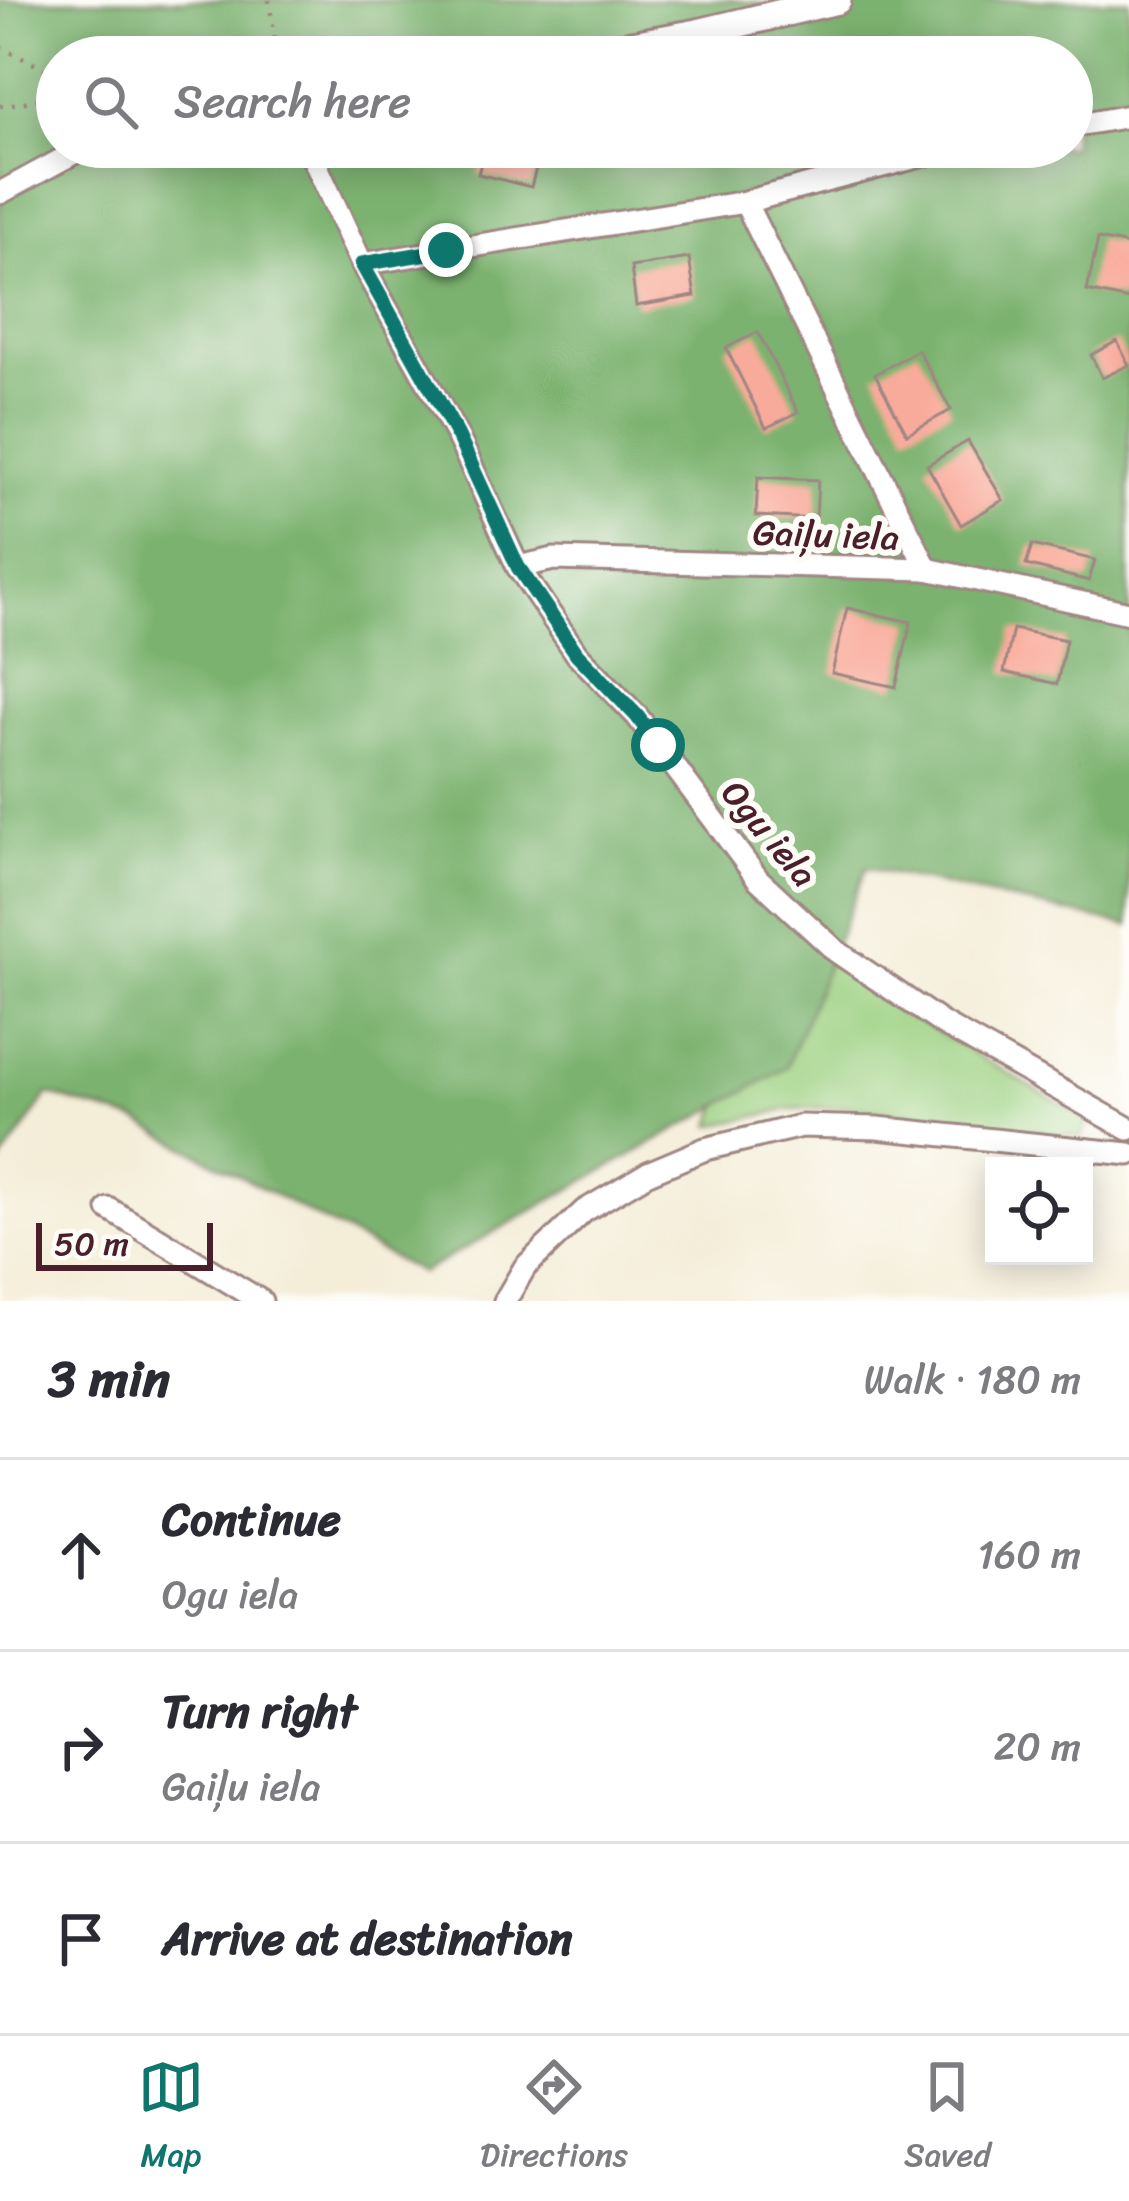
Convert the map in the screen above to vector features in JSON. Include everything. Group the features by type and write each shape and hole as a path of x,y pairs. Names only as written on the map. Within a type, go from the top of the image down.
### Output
{"street":[{"path":"682,36 837,0"},
{"path":"1093,122 1129,116"},
{"path":"0,193 46,168"},
{"name":"Ogu iela","path":"318,168 362,264 458,436 518,567 577,654 637,716 758,880 805,925 943,1024 1129,1130"},
{"path":"362,264 746,202 875,168"},
{"path":"746,202 927,569"},
{"name":"Gaiļu iela","path":"518,567 554,560 927,569 1129,613"},
{"path":"505,1301 525,1267 584,1211 648,1173 705,1149 801,1126 877,1128 1129,1154"},
{"path":"109,1209 261,1301"}],"path":[{"path":"268,0 274,36"},
{"path":"0,47 36,65"},
{"path":"0,106 36,100"}],"green space":[{"path":"0,0 730,0 813,11 817,0 1129,0 1129,926 866,868 786,1068 421,1273 137,1121 48,1094 0,1164"},
{"path":"777,921 861,987 1088,1120 1082,1137 849,1107 790,1109 712,1126"}],"building":[{"path":"480,168 536,168 531,187 478,174"},
{"path":"1098,239 1129,245 1129,300 1087,291"},
{"path":"689,258 695,296 636,306 631,267"},
{"path":"758,332 798,412 766,428 726,348"},
{"path":"1117,341 1129,365 1102,378 1091,355"},
{"path":"918,350 951,410 907,434 875,374"},
{"path":"968,441 1003,500 961,525 927,465"},
{"path":"758,477 818,480 816,519 756,516"},
{"path":"1032,545 1095,560 1089,581 1026,565"},
{"path":"847,608 911,622 896,687 832,673"},
{"path":"1013,629 1066,640 1057,684 1004,672"}],"route":[{"path":"446,250 362,264 458,436 518,567 577,654 658,745"}]}
